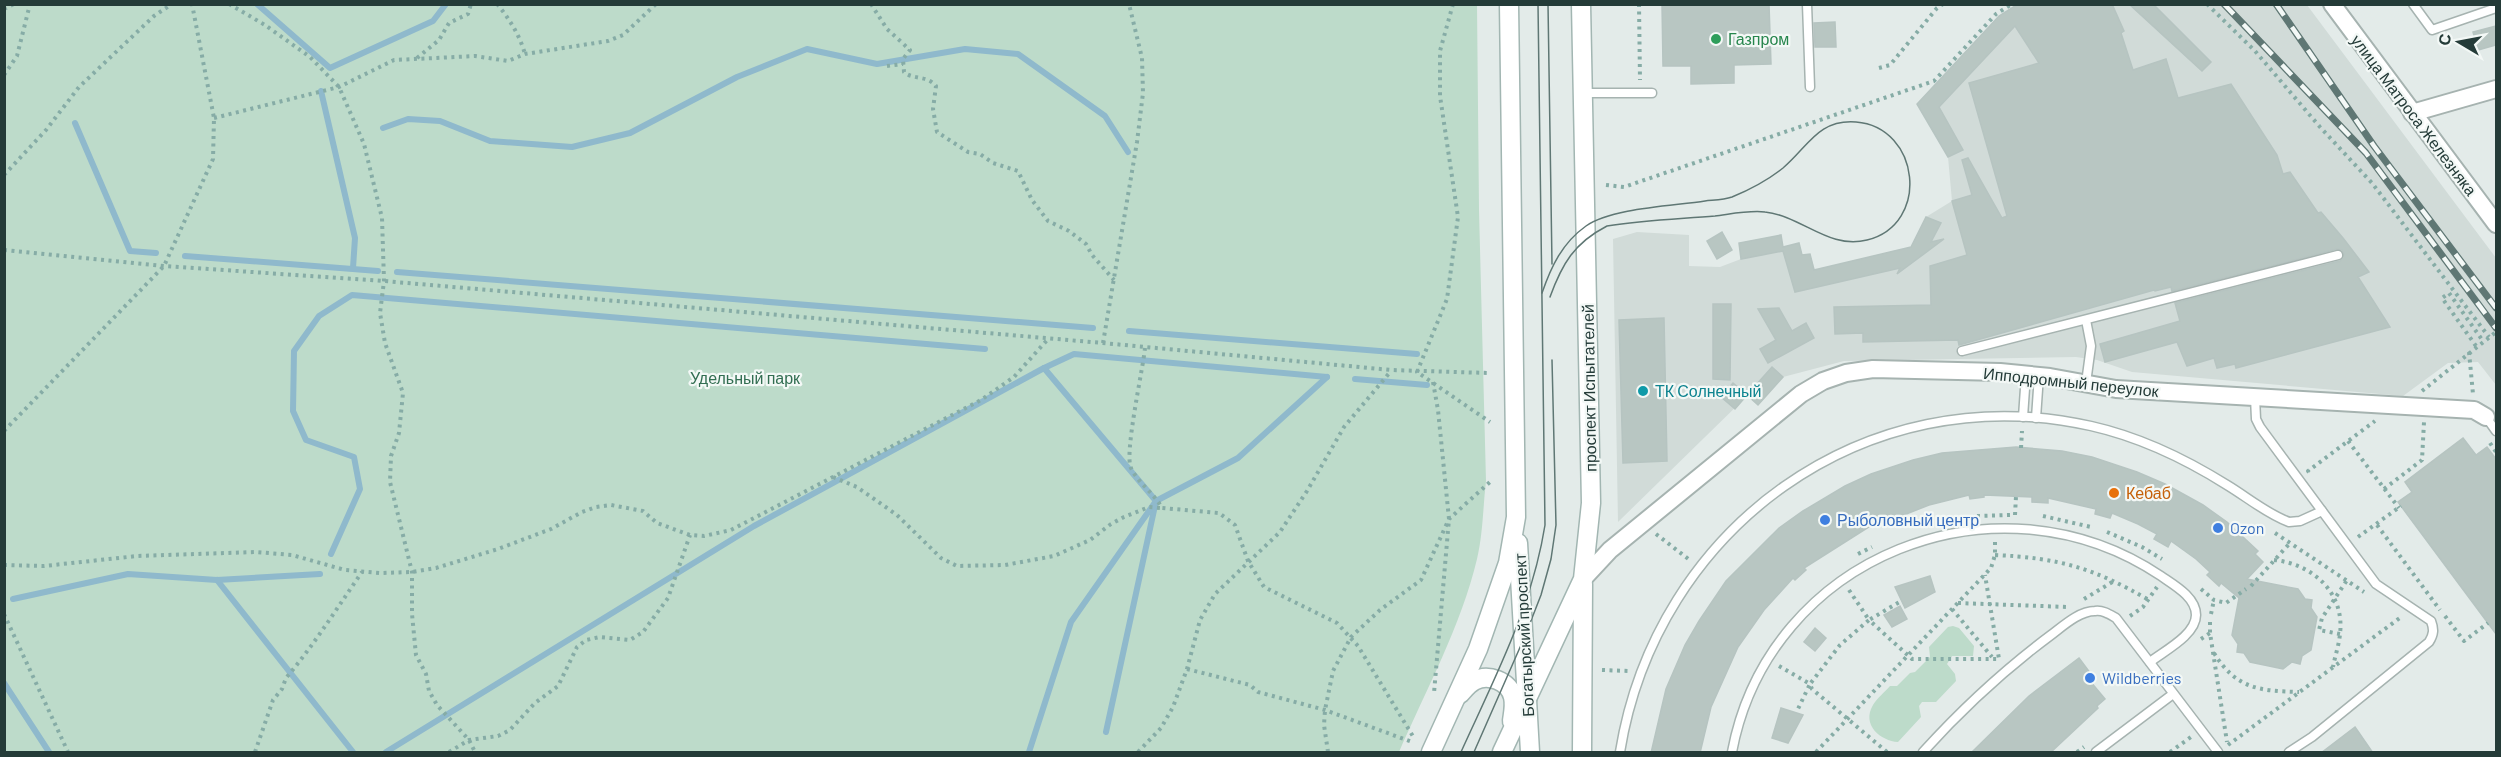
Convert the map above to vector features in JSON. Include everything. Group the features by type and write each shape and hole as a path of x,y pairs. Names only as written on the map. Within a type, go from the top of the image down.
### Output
{"main road":[{"path":"1431,753 1478,649 1504,574 1516,517 1509,4"},
{"name":"проспект Испытателей","path":"1502,753 1583,579 1591,503 1581,4"},
{"name":"Богатырский проспект","path":"1516,517 1530,753"},
{"path":"1582,753 1583,579"},
{"path":"1454,702 1473,681 1483,677 1494,679 1508,686 1513,696 1514,709 1510,735"}],"street":[{"name":"улица Матроса Железняка","path":"2332,4 2496,224"},
{"path":"2412,113 2496,89"},
{"name":"Ипподромный переулок","path":"1583,579 1610,550 1802,394 1823,381 1846,373 1873,369 2032,375 2116,389 2255,397 2486,419"}],"lane":[{"path":"1807,4 1810,87"},
{"path":"2413,4 2432,30 2496,6"},
{"path":"1583,93 1652,93"},
{"path":"1962,351 2338,255"},
{"path":"2086,320 2091,346 2086,383"},
{"path":"2023,417 2032,375"},
{"path":"2032,375 2036,418"},
{"path":"2255,397 2256,419 2260,427 2376,584 2431,621 2434,628 2429,642 2289,753"},
{"path":"1620,753 1639,675 1651,645 1670,608 1694,573 1739,523 1791,481 1850,449 1913,428 1974,418 2036,418 2090,426 2146,443 2200,468 2280,519 2289,522 2322,511"},
{"path":"1732,753 1746,703 1768,659 1801,616 1820,597 1863,566 1908,545 1957,532 1994,528 2057,532 2105,546 2150,569 2190,599 2195,608 2196,618 2193,627 2150,662"},
{"path":"1923,753 1989,685 2035,647 2083,614 2094,610 2106,612 2116,618 2218,753"},
{"path":"2096,753 2174,694"}],"path":[{"path":"4,9 14,4"},
{"path":"4,75 17,56 30,4"},
{"path":"4,175 46,129 79,87 154,16 172,4"},
{"path":"4,431 164,266 213,159 214,117 192,4"},
{"path":"229,4 265,25 310,57 339,87 364,144 382,218 384,281 380,313 385,342 403,393 399,433 391,456 390,482 411,572 416,655 426,674 429,691 437,705 469,740 475,753"},
{"path":"416,59 439,40 449,23 468,14 471,4"},
{"path":"497,4 512,24 525,54"},
{"path":"214,117 339,87 394,60 475,56 508,61 525,54 608,41 623,35 656,4"},
{"path":"871,4 887,29 910,50 903,59 904,72 908,76 922,77 932,81 936,86 933,100 937,132 968,152 980,154 993,163 1012,167 1018,171 1032,200 1048,221 1069,231 1086,244 1114,280"},
{"path":"1102,342 1137,142 1143,93 1142,58 1129,4"},
{"path":"1417,372 1447,299 1458,217 1440,96 1440,51 1453,4"},
{"path":"1639,4 1641,93"},
{"path":"1879,68 1890,65 1937,8 1943,4"},
{"path":"1606,185 1624,187 1934,81 1996,14 2012,4"},
{"path":"2207,4 2255,51 2372,183 2489,337"},
{"path":"887,66 903,64"},
{"path":"4,250 164,266 384,281 1102,342 1391,370 1490,373"},
{"path":"2476,346 2442,298 2449,293 2483,341"},
{"path":"2418,394 2496,332"},
{"path":"4,565 44,566 137,556 256,552 292,555 345,570 411,572 436,568 498,549 551,529 596,507 612,505 643,511 657,523 690,535 704,536 731,530 981,400 1014,377 1048,339"},
{"path":"1146,348 1132,428 1129,463 1162,508"},
{"path":"2469,352 2486,419"},
{"path":"1138,753 1161,728 1173,707 1187,669 1200,620 1215,594 1280,532 1344,427 1391,370"},
{"path":"1417,372 1490,422"},
{"path":"1433,382 1449,519 1434,693"},
{"path":"2315,480 2308,471 2380,416"},
{"path":"2384,489 2422,460 2424,419"},
{"path":"2020,448 2022,431"},
{"path":"2348,441 2400,507 2358,537"},
{"path":"833,477 857,487 897,515 941,558 957,566 1005,565 1054,556 1090,540 1124,517 1149,507 1219,513 1235,525 1248,561 1264,587 1337,623 1351,637 1413,740 1325,710 1258,692 1250,685 1187,669"},
{"path":"1328,753 1324,725 1325,710 1333,671 1351,637 1380,610 1421,580 1449,519 1491,481"},
{"path":"2015,514 2016,496"},
{"path":"1973,516 2024,515"},
{"path":"2034,516 2076,522 2107,531 2142,547 2167,563"},
{"path":"2377,525 2464,641 2488,623"},
{"path":"1816,753 1991,568 1995,555 1994,528"},
{"path":"2351,528 2364,546"},
{"path":"1652,531 1691,561"},
{"path":"449,753 469,740 498,736 510,730 535,703 558,686 577,646 586,640 600,637 630,640 643,632 668,598 690,535"},
{"path":"2251,586 2290,543"},
{"path":"1850,560 1875,545"},
{"path":"1995,555 2027,556 2087,569 2149,600"},
{"path":"2274,560 2289,562 2317,575 2334,599 2339,610 2340,634 2333,667"},
{"path":"255,753 273,700 282,689 286,678 328,624 343,597 363,572"},
{"path":"1848,590 1869,620 1907,657 2000,659 1985,575"},
{"path":"2352,584 2356,579"},
{"path":"2340,634 2319,630 2322,618 2347,580"},
{"path":"2136,625 2130,617 2149,600 2158,586"},
{"path":"2197,586 2214,600 2226,603 2246,589"},
{"path":"2214,600 2210,633 2228,746"},
{"path":"2424,600 2443,612"},
{"path":"1797,711 1810,684 1840,645 1869,620 1901,602"},
{"path":"1958,603 2071,607"},
{"path":"1952,609 1992,658"},
{"path":"4,614 68,753"},
{"path":"2228,746 2401,616"},
{"path":"2192,646 2210,633"},
{"path":"2212,649 2233,676 2251,687 2268,691 2299,692"},
{"path":"1778,666 1810,684 1812,689 1887,753"},
{"path":"1602,670 1630,671 1639,675"},
{"path":"2170,753 2190,735 2196,743"},
{"path":"2222,738 2228,746"},
{"path":"2077,753 2091,742"}],"shaded area":[{"path":"2018,4 2307,5 2496,258 2496,385 2478,362 2448,363 2403,396 2132,372 2097,360 2076,357 1844,361 1783,377 1758,405 1747,396 1618,522 1613,239 1637,232 1689,235 1689,266 1720,267 1741,259 1739,243 1781,235 1783,247 1799,243 1802,255 1810,254 1815,270 1911,247 1926,217 1952,201 1948,157 1917,104 1999,16"}],"green space":[{"name":"Удельный парк","path":"4,5 1477,5 1479,210 1486,481 1482,530 1477,559 1462,609 1399,752 5,752"},
{"path":"1948,627 1959,628 1974,646 1973,656 1952,656 1947,664 1955,674 1956,681 1936,702 1922,702 1919,706 1921,717 1898,742 1885,739 1875,731 1869,719 1875,702 1890,686 1897,686 1910,673 1915,672 1930,657 1929,647"}],"building":[{"name":"Газпром","path":"1662,4 1769,4 1771,64 1734,65 1734,83 1691,84 1691,66 1663,66"},
{"path":"2018,4 2112,4 2124,31 2121,33 2133,70 2166,59 2178,98 2231,84 2277,155 2283,174 2290,172 2318,213 2321,212 2369,272 2358,277 2390,327 2236,368 2235,364 2217,368 2214,358 2187,366 2177,342 2105,362 2100,344 2180,321 2175,303 2340,261 2344,254 2342,250 2337,249 2172,291 2171,287 2154,290 1959,345 1958,340 1863,342 1863,333 1835,334 1834,307 1931,305 1930,266 1967,255 1952,201 1972,195 1962,160 1968,158 2002,218 2007,216 1969,83 2039,63 2015,26 1939,107 1963,150 1948,157 1917,104 1999,16"},
{"path":"2129,4 2153,4 2211,62 2202,71"},
{"path":"1835,22 1836,47 1815,47 1814,23"},
{"path":"2496,26 2496,45 2478,50 2473,32"},
{"path":"1926,217 1941,223 1931,242 1944,239 1897,274 1900,268 1795,292 1783,251 1741,259 1739,243 1781,235 1783,247 1799,243 1802,255 1810,254 1814,270 1911,247"},
{"path":"1722,232 1732,250 1717,259 1707,241"},
{"path":"1713,304 1731,304 1730,380 1713,379"},
{"path":"1779,308 1792,331 1806,323 1814,338 1768,363 1760,349 1776,340 1758,309"},
{"name":"ТК Солнечный","path":"1664,318 1667,461 1623,463 1619,320"},
{"path":"1772,367 1783,377 1758,405 1747,395"},
{"path":"1733,383 1747,395 1735,409 1721,397"},
{"path":"2463,438 2476,455 2487,447 2496,459 2496,634 2398,502 2412,492 2405,482"},
{"path":"2016,447 2062,451 2092,457 2165,484 2203,505 2227,522 2258,551 2255,554 2263,562 2247,579 2298,589 2305,599 2312,600 2311,608 2317,617 2311,650 2302,656 2300,664 2292,662 2283,669 2250,662 2244,653 2237,652 2238,644 2232,635 2239,598 2221,583 2219,586 2207,575 2210,572 2196,559 2171,541 2168,547 2154,539 2157,534 2138,524 2112,513 2110,518 2095,514 2096,509 2048,498 2048,503 2032,502 2032,497 1984,495 1984,497 1970,499 1969,495 1929,505 1876,526 1875,523 1804,568 1806,570 1795,580 1793,578 1764,610 1738,647 1711,707 1700,753 1651,753 1666,689 1685,645 1726,581 1779,528 1845,486 1871,474 1942,453"},
{"path":"1930,576 1935,592 1905,608 1895,587"},
{"path":"1900,606 1907,619 1892,627 1884,615"},
{"path":"1815,628 1826,638 1815,651 1804,642"},
{"path":"2079,658 2094,678 2090,681 2105,699 2050,753 1971,753 2029,696"},
{"path":"1781,708 1803,715 1788,743 1772,738"},
{"path":"2355,727 2373,753 2321,753"}],"waterway":[{"path":"257,4 330,68 433,21 446,4"},
{"path":"383,128 408,119 440,121 490,141 572,147 630,133 737,77 807,49 877,64 965,49 1018,54 1105,116 1128,152"},
{"path":"321,91 355,238 353,268"},
{"path":"75,123 130,251 156,253"},
{"path":"185,256 378,271"},
{"path":"397,272 1093,328"},
{"path":"331,554 360,489 354,457 306,440 293,411 294,351 319,316 352,295 985,349"},
{"path":"1129,331 1417,354"},
{"path":"1044,368 1074,354 1327,377"},
{"path":"386,752 754,526 1044,368 1156,501 1071,622 1029,752"},
{"path":"1106,732 1156,501 1238,458 1327,377"},
{"path":"1355,379 1427,385"},
{"path":"13,599 128,574 217,580 320,574"},
{"path":"217,580 353,752"},
{"path":"4,683 49,752"}],"tram line":[{"path":"1461,752 1522,613 1545,525 1538,4"},
{"path":"1548,4 1552,264"},
{"path":"1542,293 1558,256 1570,240 1586,226 1597,220 1627,211 1732,197 1777,172 1815,136 1832,125 1856,122 1877,128 1894,140 1904,157 1909,177 1909,197 1901,216 1888,231 1867,240 1853,242 1828,237 1791,219 1765,212 1607,226 1586,240 1571,255 1559,274 1550,297"},
{"path":"1474,752 1525,636 1541,595 1551,559 1556,525 1552,360"}],"railway":[{"path":"2224,4 2366,153 2496,328"},
{"path":"2276,4 2374,146 2496,308"}],"place":[{"name":"Газпром","path":"1716,39"},
{"name":"ТК Солнечный","path":"1643,391"},
{"name":"Кебаб","path":"2114,493"},
{"name":"Рыболовный центр","path":"1825,520"},
{"name":"Ozon","path":"2218,528"},
{"name":"Wildberries","path":"2090,678"}]}
